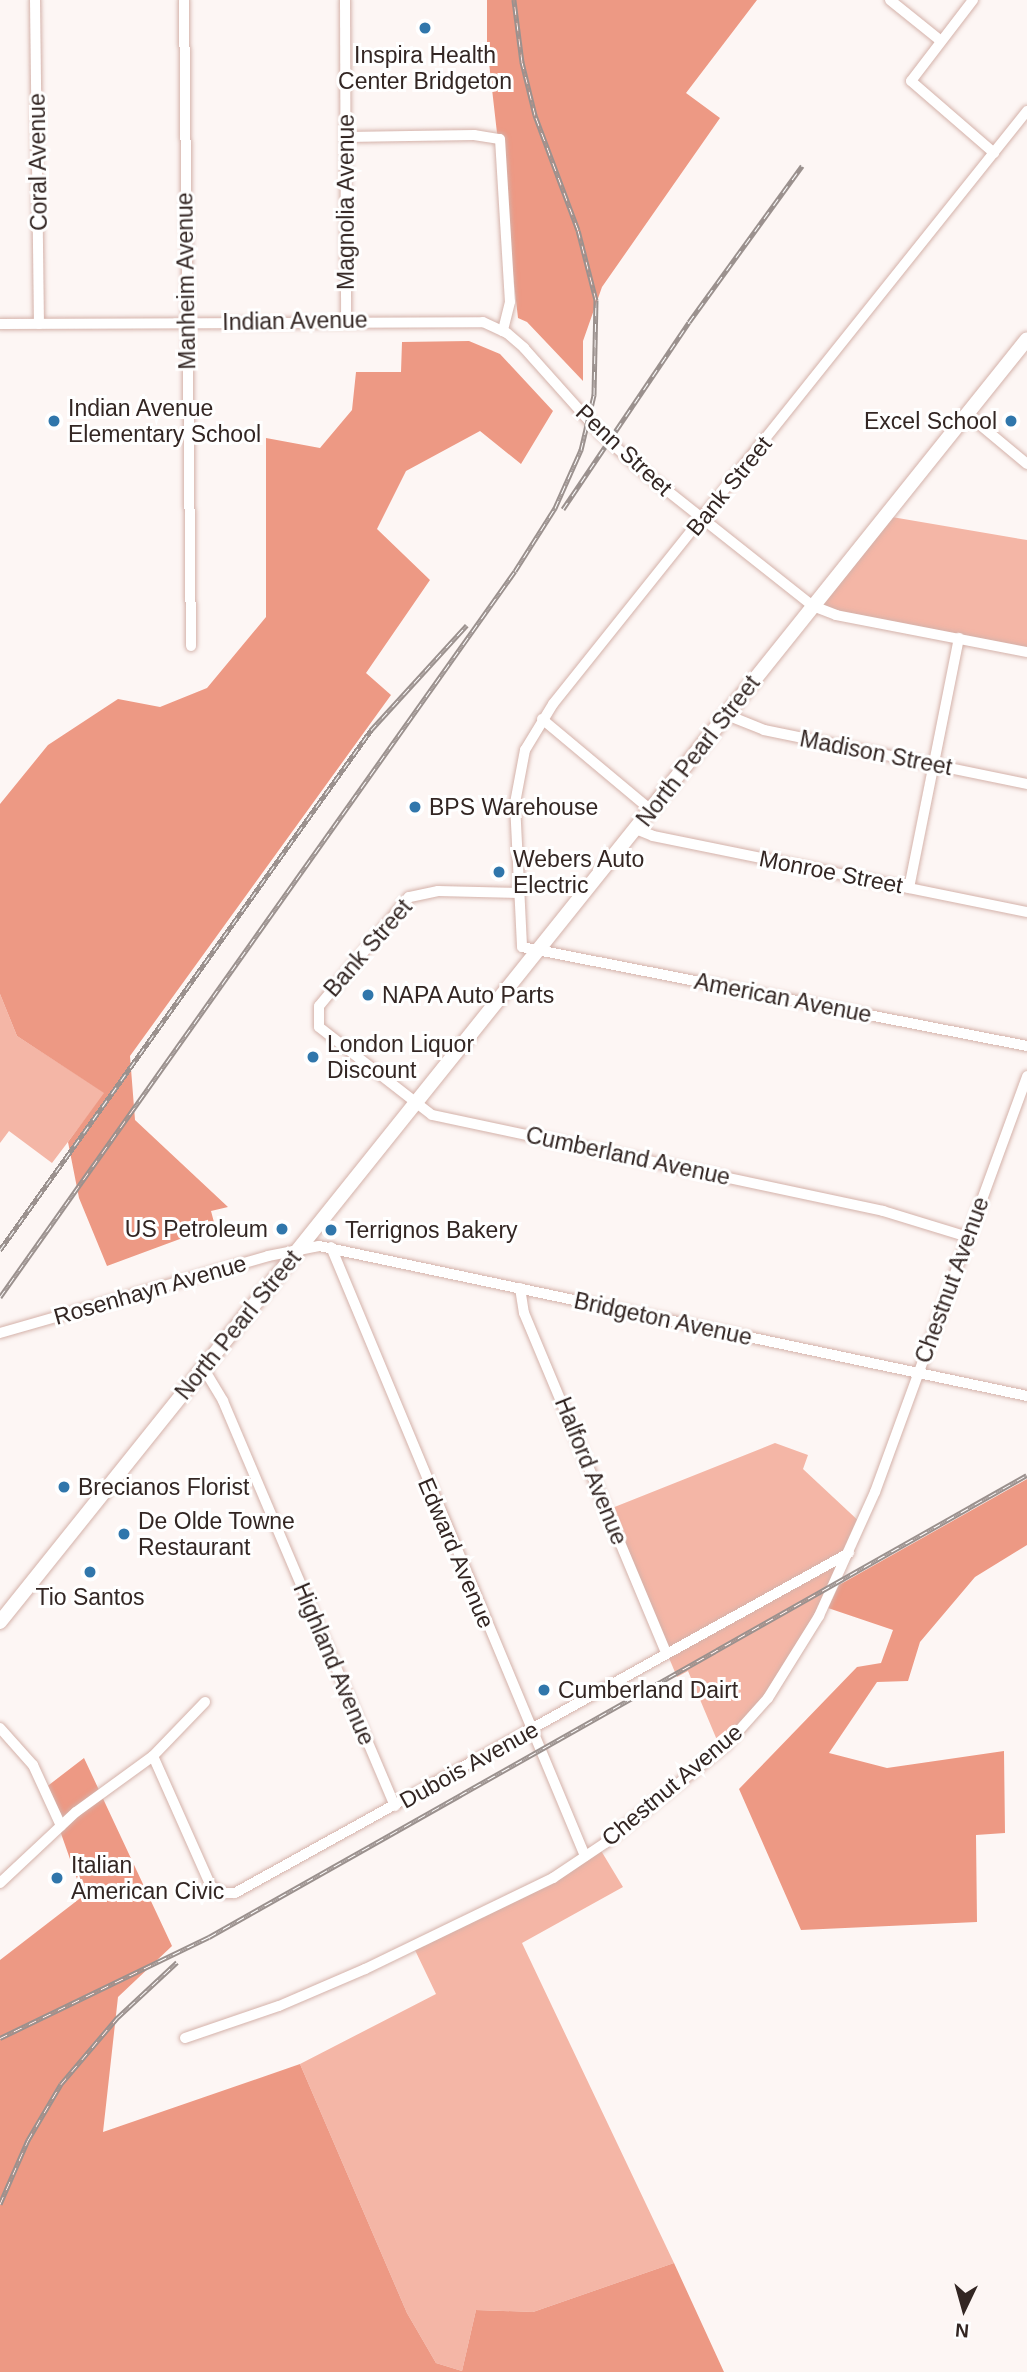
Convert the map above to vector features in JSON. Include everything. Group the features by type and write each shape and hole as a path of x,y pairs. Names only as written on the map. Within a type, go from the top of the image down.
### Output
{"main road":[{"name":"North Pearl Street","path":"0,1622 540,951 1027,339"}],"street":[{"name":"Coral Avenue","path":"35,0 39,324"},
{"name":"Manheim Avenue","path":"184,0 191,646"},
{"name":"Magnolia Avenue","path":"345,0 346,320"},
{"path":"890,0 941,40"},
{"path":"973,0 911,81 994,153"},
{"name":"Bank Street","path":"540,951 522,947 517,791 526,750 542,719 1027,111"},
{"path":"346,137 498,137 504,156 510,302 503,331"},
{"name":"Indian Avenue","path":"0,324 471,320 503,331"},
{"name":"Penn Street","path":"503,331 601,434 813,606 836,615 1027,652"},
{"path":"967,414 1027,464"},
{"path":"909,888 959,638"},
{"name":"Madison Street","path":"726,715 764,730 1027,784"},
{"path":"542,719 651,810"},
{"name":"Monroe Street","path":"636,828 653,836 1027,912"},
{"name":"Bank Street","path":"316,1021 319,1006 409,897 438,891 519,893"},
{"name":"American Avenue","path":"540,951 1027,1046"},
{"name":"Cumberland Avenue","path":"316,1021 325,1034 432,1115 883,1211 968,1237"},
{"name":"Chestnut Avenue","path":"185,2038 279,2006 414,1948 509,1902 585,1856 726,1745 768,1698 819,1616 849,1553 1027,1076"},
{"name":"Bridgeton Avenue","path":"300,1248 331,1247 1027,1396"},
{"name":"Edward Avenue","path":"331,1247 530,1731 585,1856"},
{"name":"Rosenhayn Avenue","path":"0,1333 300,1248"},
{"name":"Halford Avenue","path":"520,1288 524,1313 666,1653"},
{"name":"Highland Avenue","path":"204,1369 223,1401 395,1806"},
{"name":"Dubois Avenue","path":"153,1756 211,1886 223,1893 250,1886 849,1553"},
{"path":"0,1883 61,1826 153,1756 205,1702"},
{"path":"0,1728 33,1765 61,1826"}],"shaded area":[{"path":"487,0 757,0 686,93 720,118 602,287 583,341 583,381 527,322 518,318 487,45"},
{"path":"469,341 500,354 553,411 521,464 480,431 406,471 377,529 430,580 366,673 391,695 130,1056 135,1120 228,1207 211,1211 215,1226 107,1266 79,1198 68,1142 104,1093 17,1036 0,994 0,804 48,745 118,699 160,707 207,688 266,617 266,438 320,448 352,410 356,372 401,372 402,342"},
{"path":"886,516 1027,540 1027,652 813,606"},
{"path":"0,994 17,1036 105,1093 52,1163 9,1131 0,1143"},
{"path":"775,1443 808,1455 803,1469 863,1525 828,1608 722,1752 688,1671 677,1677 607,1510"},
{"path":"1027,1479 1027,1545 975,1577 920,1642 908,1681 877,1682 829,1753 887,1768 1004,1751 1005,1833 976,1835 977,1922 801,1930 739,1789 857,1667 881,1663 893,1630 828,1608 839,1585"},
{"path":"84,1758 172,1946 118,1997 103,2132 300,2064 407,2313 436,2363 462,2371 476,2310 533,2312 674,2263 724,2372 0,2372 0,1960 83,1896 45,1788"},
{"path":"600,1849 623,1887 522,1943 674,2263 533,2312 476,2310 462,2371 436,2363 407,2313 300,2064 436,1994 414,1948"}],"railway":[{"path":"0,1297 515,571 555,508 581,450 594,395 596,300 578,230 535,115 522,62 514,0"},
{"path":"563,509 689,322 802,166"},
{"path":"0,1250 371,730 467,625"},
{"path":"0,2038 209,1937 1027,1475"},
{"path":"0,2204 28,2140 61,2084 117,2018 177,1962"}],"place":[{"name":"Inspira Health Center Bridgeton","path":"425,28"},
{"name":"Indian Avenue Elementary School","path":"54,421"},
{"name":"Excel School","path":"1011,421"},
{"name":"BPS Warehouse","path":"415,807"},
{"name":"Webers Auto Electric","path":"499,872"},
{"name":"NAPA Auto Parts","path":"368,995"},
{"name":"London Liquor Discount","path":"313,1057"},
{"name":"US Petroleum","path":"282,1229"},
{"name":"Terrignos Bakery","path":"331,1230"},
{"name":"Brecianos Florist","path":"64,1487"},
{"name":"De Olde Towne Restaurant","path":"124,1534"},
{"name":"Tio Santos","path":"90,1572"},
{"name":"Cumberland Dairt","path":"544,1690"},
{"name":"Italian American Civic","path":"57,1878"}]}
